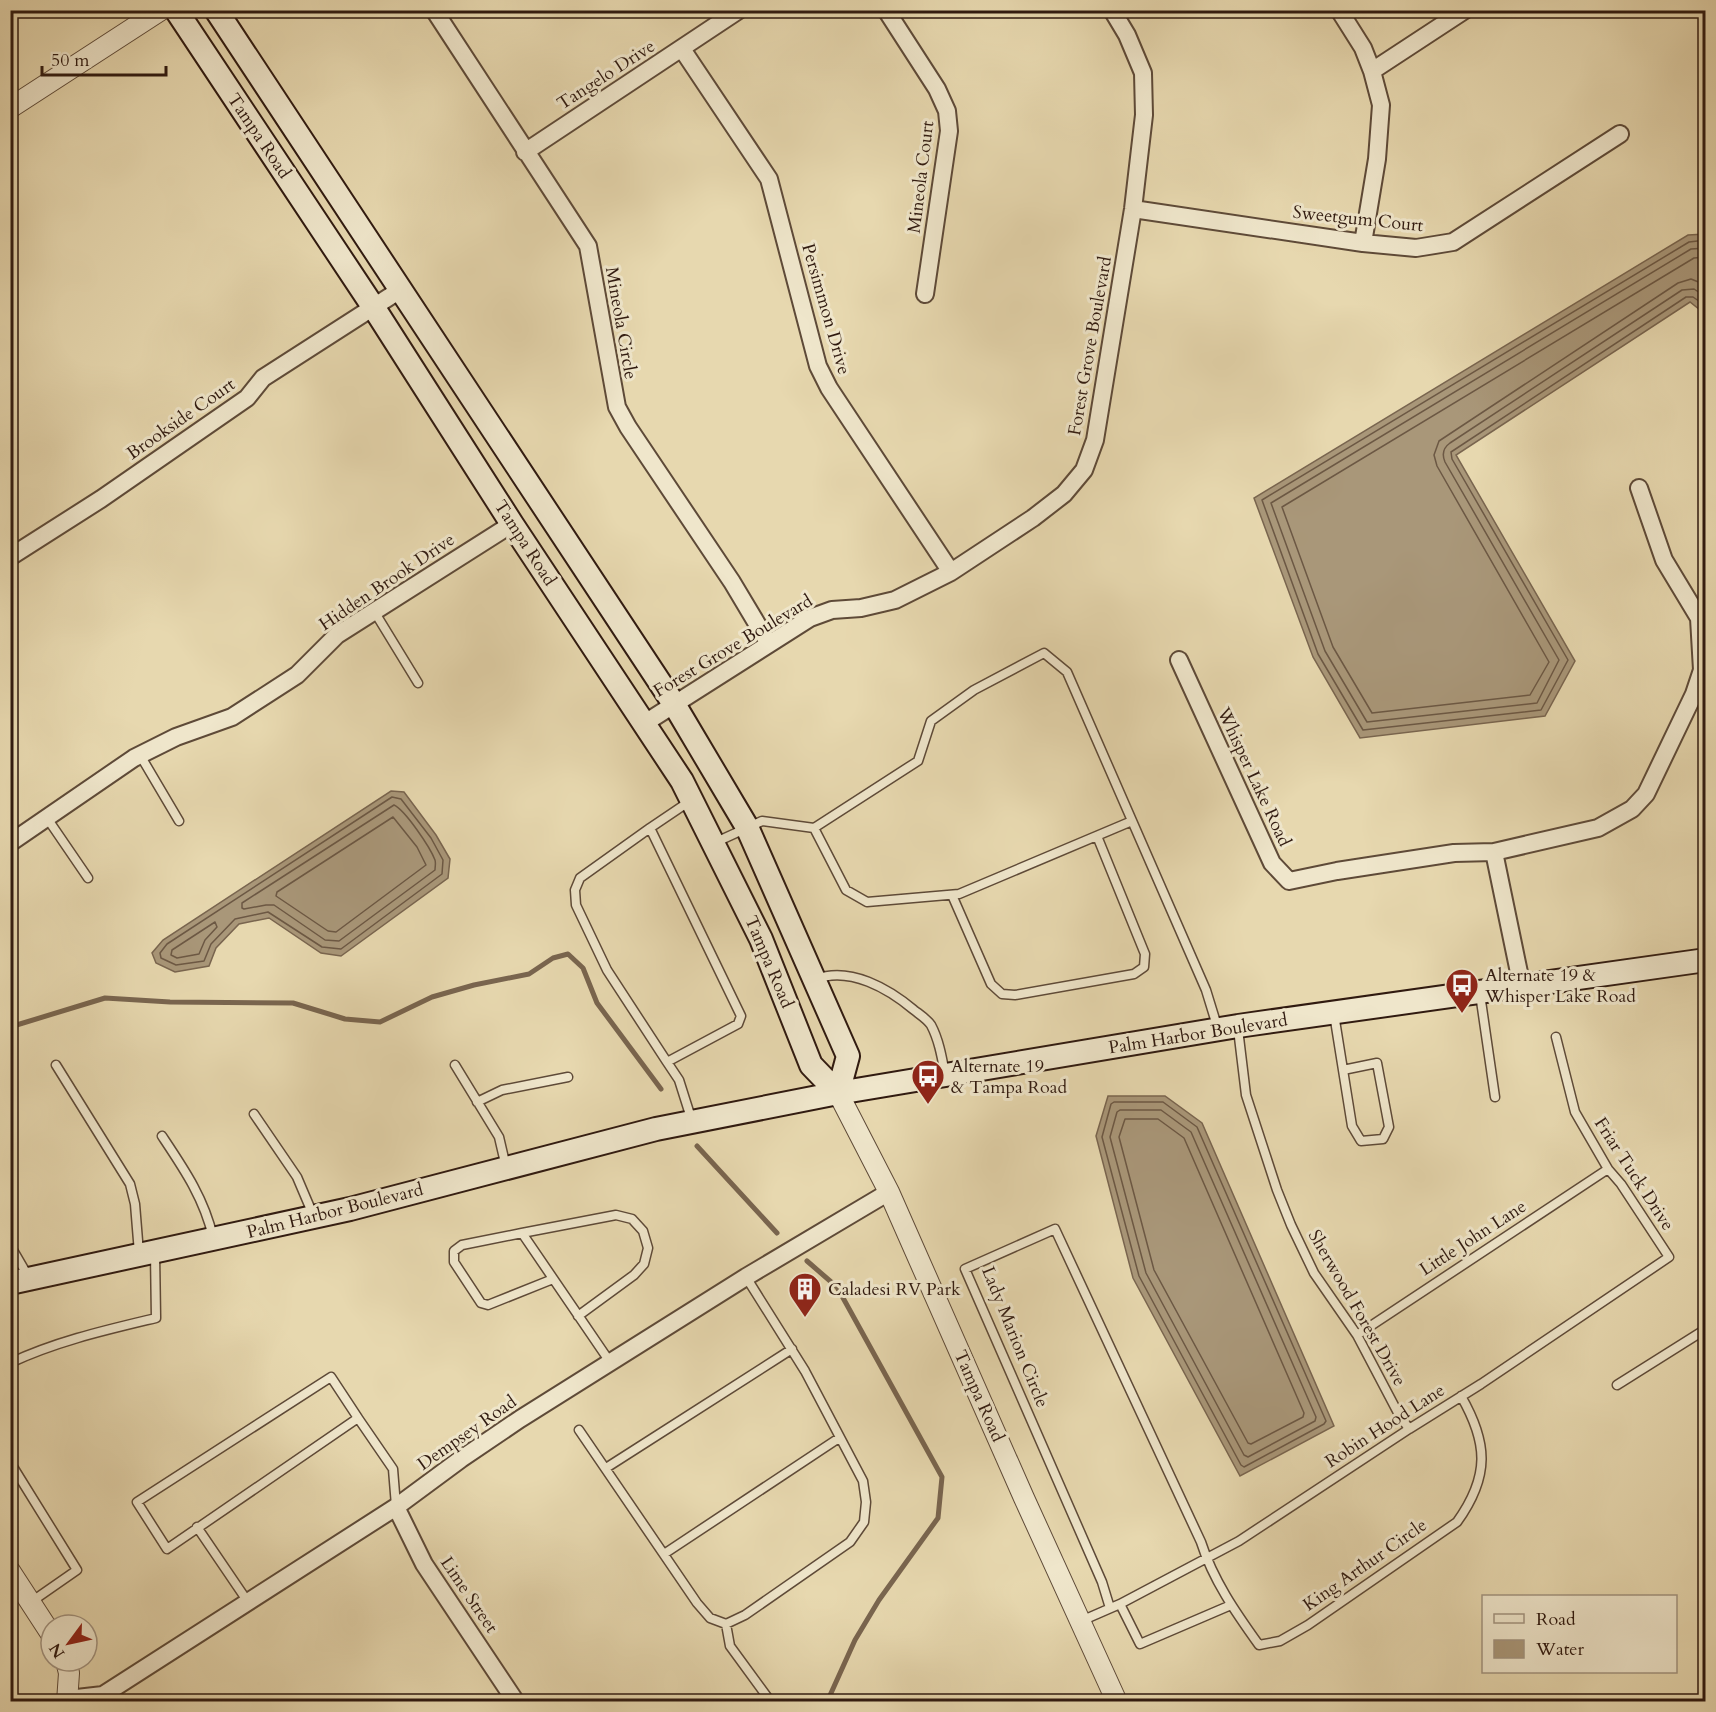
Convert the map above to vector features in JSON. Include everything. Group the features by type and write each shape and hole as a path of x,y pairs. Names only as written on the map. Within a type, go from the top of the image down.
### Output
{"main road":[{"name":"Tampa Road","path":"176,10 374,308 512,524 682,781 760,939 811,1065 838,1093"},
{"name":"Tampa Road","path":"216,10 674,704 747,827 848,1056 838,1093"},
{"name":"Palm Harbor Boulevard","path":"20,1281 314,1217 656,1129 838,1093 1228,1028 1706,960"}],"street":[{"path":"10,108 161,10"},
{"name":"Mineola Circle","path":"434,10 588,246 617,407 732,582 769,644"},
{"name":"Tangelo Drive","path":"525,152 739,10"},
{"name":"Mineola Court","path":"886,10 937,89 947,111 949,131 925,294"},
{"name":"Forest Grove Boulevard","path":"645,723 810,618 832,610 861,608 895,600 951,572 1033,518 1064,494 1084,470 1095,440 1133,209 1144,115 1143,73 1127,35 1112,10"},
{"path":"1339,10 1363,48 1372,70 1381,105 1377,159 1363,243"},
{"path":"1372,70 1465,10"},
{"name":"Persimmon Drive","path":"682,49 770,178 818,366 829,388 951,572"},
{"name":"Sweetgum Court","path":"1133,209 1363,243 1416,248 1453,242 1620,134"},
{"name":"Brookside Court","path":"10,557 101,499 247,398 263,378 400,290"},
{"name":"Whisper Lake Road","path":"1179,660 1272,863 1289,881 1454,853 1494,852 1598,828 1632,809 1646,794 1694,694 1702,670 1699,618 1664,560 1639,488"},
{"name":"Hidden Brook Drive","path":"10,843 140,755 176,737 232,717 297,675 337,635 512,524"},
{"path":"1494,852 1522,987"},
{"name":"Tampa Road","path":"838,1093 889,1192 1024,1498 1117,1701"},
{"name":"Dempsey Road","path":"68,1700 103,1695 396,1507 510,1426 610,1362 746,1277 889,1192"},
{"name":"Lime Street","path":"396,1507 424,1564 516,1701"},
{"path":"10,1571 39,1615"},
{"path":"68,1700 69,1673"}],"lane":[{"path":"374,611 418,683"},
{"name":"Sherwood Forest Drive","path":"814,828 918,761 931,721 974,690 1044,654 1067,672 1206,990 1228,1028 1246,1095 1277,1190 1314,1273 1357,1335 1408,1429"},
{"path":"140,755 179,821"},
{"path":"692,800 580,878 575,890 576,905 608,970 679,1080 692,1122"},
{"path":"47,818 88,878"},
{"path":"714,843 762,821 814,828 846,890 867,902 959,894 1132,821"},
{"path":"650,828 741,1016 738,1024 667,1062"},
{"path":"952,895 991,984 1002,994 1015,995 1134,974 1144,967 1145,954 1097,836"},
{"path":"814,980 841,975 894,993 930,1023 938,1041 946,1075"},
{"path":"1480,993 1495,1097"},
{"path":"1334,1013 1343,1070 1352,1126 1354,1133 1361,1142 1383,1139 1389,1127 1377,1064 1343,1070"},
{"name":"Friar Tuck Drive","path":"1556,1037 1575,1112 1608,1169 1621,1184 1669,1257"},
{"path":"10,1363 50,1347 156,1318 147,1255 130,1184 56,1065"},
{"path":"455,1065 499,1137 506,1167"},
{"path":"477,1102 502,1090 568,1077"},
{"path":"254,1114 297,1177 314,1217"},
{"path":"162,1136 191,1180 204,1207 214,1240"},
{"name":"Little John Lane","path":"1357,1335 1608,1169"},
{"path":"553,1279 488,1305 481,1303 454,1262 454,1251 462,1245 616,1215 632,1219 643,1231 648,1248 644,1264 634,1275 578,1316"},
{"name":"Lady Marion Circle","path":"1110,1608 1102,1582 965,1269 1055,1229 1201,1542 1206,1558"},
{"path":"522,1233 610,1362"},
{"path":"10,1245 20,1281"},
{"name":"Robin Hood Lane","path":"1081,1622 1239,1541 1669,1257"},
{"path":"579,1430 697,1603 710,1618 726,1624 745,1615 850,1542 864,1522 866,1502 863,1481 792,1349 746,1277"},
{"path":"1617,1385 1706,1329"},
{"path":"606,1468 792,1349"},
{"path":"358,1418 166,1549 137,1502 331,1377 393,1469 396,1507"},
{"name":"King Arthur Circle","path":"1206,1558 1231,1605 1259,1645 1280,1641 1308,1625 1456,1521 1468,1506 1482,1466 1480,1436 1461,1396"},
{"path":"664,1554 839,1438"},
{"path":"10,1462 76,1570 31,1602"},
{"path":"197,1527 248,1602"},
{"path":"1120,1604 1140,1644 1231,1605"},
{"path":"726,1624 730,1646 771,1701"}],"water":[{"path":"1705,234 1705,314 1690,302 1456,455 1575,661 1545,716 1360,738 1313,657 1254,498 1688,235"},
{"path":"391,791 404,792 436,835 450,859 448,878 341,956 321,953 269,918 239,924 216,948 209,966 175,972 156,963 152,953 163,940"},
{"path":"1108,1096 1165,1096 1202,1123 1334,1426 1240,1476 1133,1278 1096,1136"}],"waterway":[{"path":"10,1027 105,998 170,1002 293,1003 345,1019 380,1022 432,997 474,985 529,974 553,958 568,954 583,968 597,1003 661,1089"},
{"path":"697,1146 777,1233"},
{"path":"807,1261 837,1287 942,1477 938,1518 879,1600 855,1640 827,1702"}],"place":[{"name":"Alternate 19 & Whisper Lake Road","path":"1462,1014"},
{"name":"Alternate 19 & Tampa Road","path":"928,1105"},
{"name":"Caladesi RV Park","path":"805,1318"}]}
